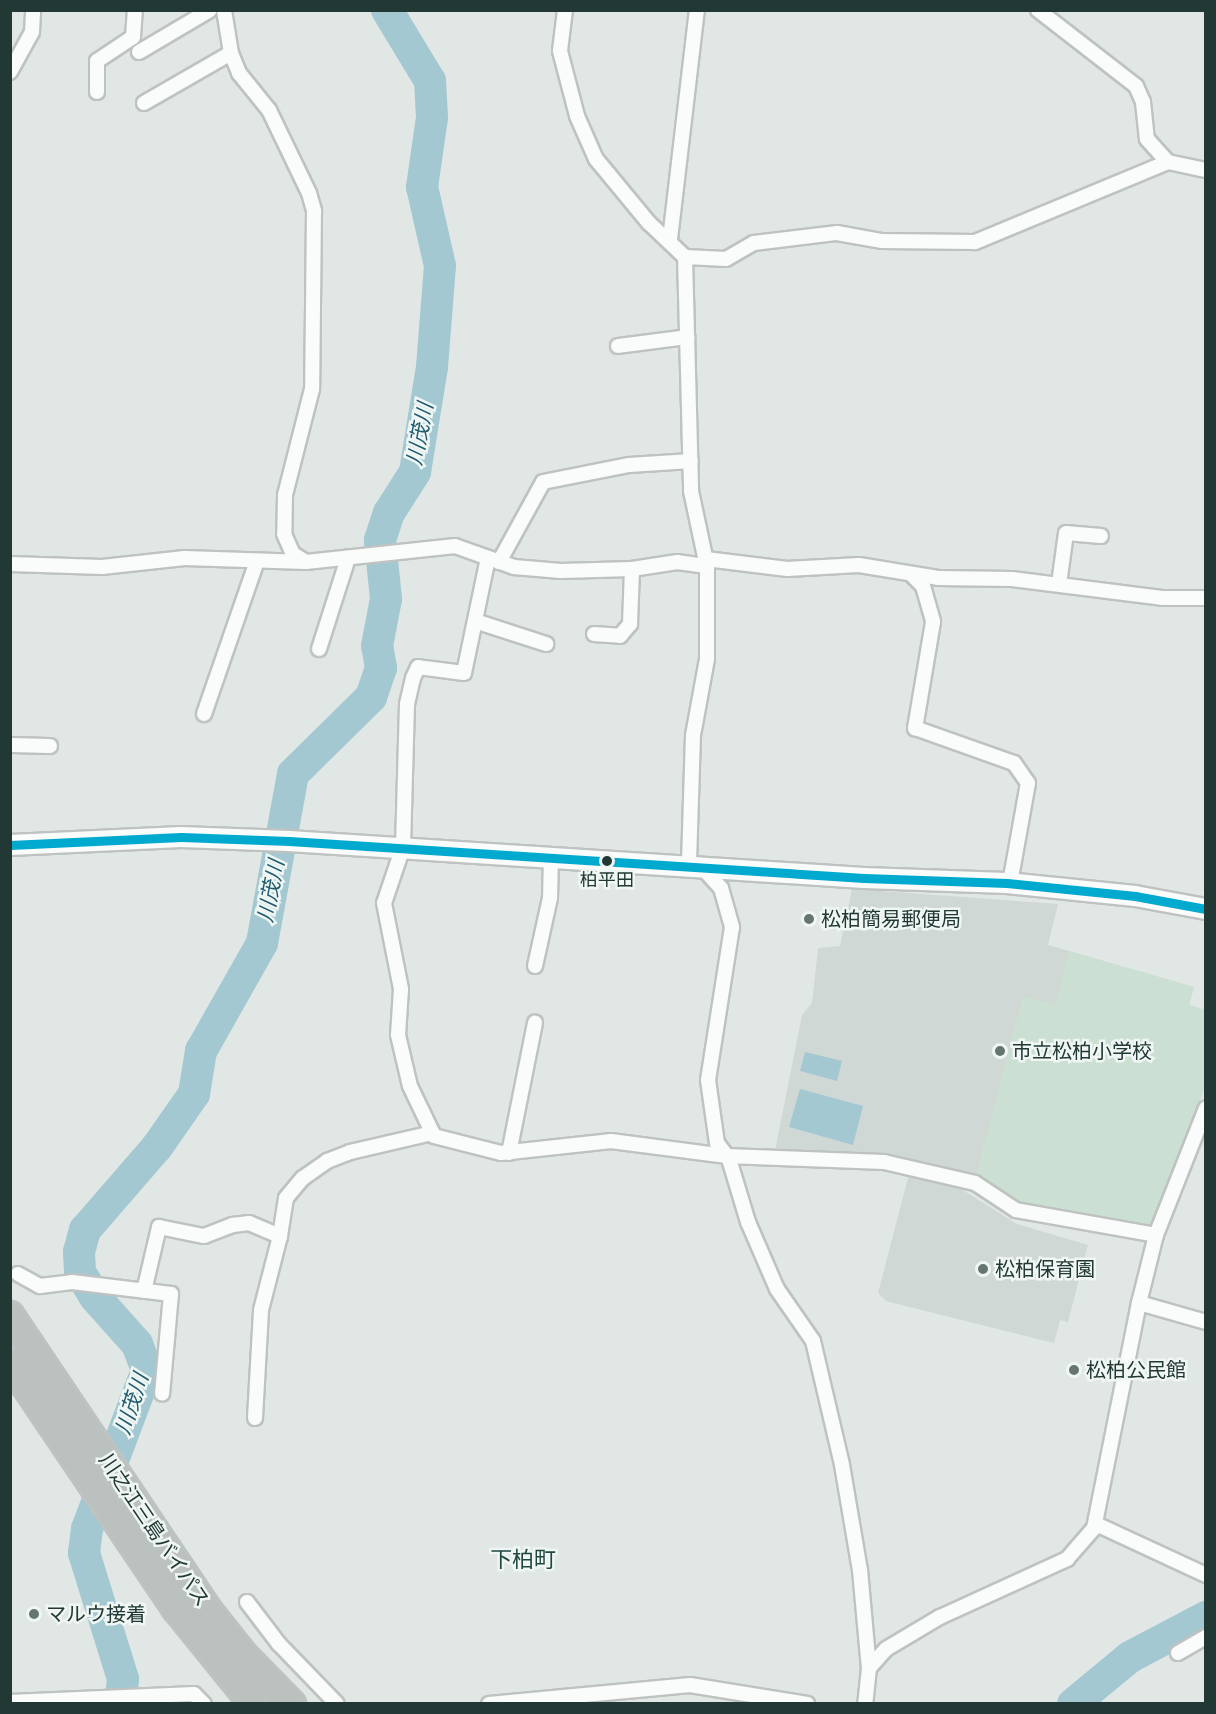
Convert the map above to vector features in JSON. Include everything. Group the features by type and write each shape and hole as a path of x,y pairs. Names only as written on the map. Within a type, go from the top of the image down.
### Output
{"highway":[{"name":"川之江三島バイパス","path":"10,1315 130,1498 208,1610 244,1655 292,1704"},
{"name":"川之江三島バイパス","path":"10,1363 77,1466 176,1610 253,1704"}],"main road":[{"path":"10,844 182,837 289,841 1010,883 1135,896 1206,909"}],"street":[{"path":"10,72 32,32 33,10"},
{"path":"97,92 97,62 133,37 135,10"},
{"path":"139,52 210,10"},
{"path":"565,10 560,51 576,116 597,159 649,223 670,239 686,257 691,491 706,562 707,659 693,735 695,865 722,888 732,927 708,1080 717,1143 727,1156 748,1222 777,1289 813,1341 844,1476 860,1570 869,1668 865,1704"},
{"path":"1038,10 1136,86 1143,102 1147,139 1168,162"},
{"path":"222,11 231,53 239,73 269,110 309,193 314,211 312,389 285,495 284,534 293,554 306,562"},
{"path":"670,239 696,13"},
{"path":"144,103 231,53"},
{"path":"686,257 726,259 754,243 837,233 882,241 975,242 1168,162 1206,170"},
{"path":"618,346 687,337"},
{"path":"432,1133 410,1086 398,1035 401,989 384,903 403,848 408,704 413,678 418,667 464,673 474,621 494,560 543,482 629,465 691,462"},
{"path":"1059,584 1066,532 1101,536"},
{"path":"10,564 102,567 185,558 306,562 455,546 494,560 561,571 632,569 677,562 706,562 787,569 859,565 911,574 1059,584 1162,598 1206,598"},
{"path":"319,649 348,558"},
{"path":"204,714 257,561"},
{"path":"594,634 620,636 630,624 632,569"},
{"path":"911,574 927,594 933,622 915,728 1014,763 1028,783 1010,883"},
{"path":"474,621 546,644"},
{"path":"10,745 50,746"},
{"path":"535,966 550,898 551,857"},
{"path":"509,1153 535,1023"},
{"path":"869,1668 886,1648 940,1617 1067,1559 1083,1544 1096,1524 1139,1303 1156,1234 1206,1108"},
{"path":"255,1418 261,1310 280,1236 286,1198 303,1178 327,1161 350,1152 432,1133 509,1153 586,1141 611,1141 727,1156 884,1162 975,1183 1016,1210 1156,1234"},
{"path":"144,1291 159,1227 204,1236 233,1225 249,1223 280,1236"},
{"path":"13,1271 40,1286 72,1282 171,1294 162,1394"},
{"path":"1139,1303 1206,1322"},
{"path":"1096,1524 1206,1575"},
{"path":"247,1602 279,1644 337,1704"},
{"path":"1178,1653 1206,1637"},
{"path":"489,1704 690,1685 807,1704"},
{"path":"10,1702 194,1694 204,1704"}],"shaded area":[{"name":"市立松柏小学校","path":"852,889 1058,904 1048,945 1194,987 1189,1005 1205,1010 1205,1087 1152,1225 903,1157 775,1151 802,1015 812,1003 818,948 840,946"},
{"name":"松柏保育園","path":"909,1174 958,1187 1017,1224 1088,1245 1068,1322 1060,1320 1054,1343 886,1301 878,1293"}],"green space":[{"path":"1069,951 1194,987 1189,1005 1205,1010 1205,1087 1152,1225 1144,1228 1023,1206 975,1178 1023,996 1055,1005"}],"water":[{"path":"805,1052 842,1061 837,1081 800,1071"},
{"path":"800,1089 863,1106 853,1145 789,1127"}],"waterway":[{"name":"川茂川","path":"120,1704 123,1679 84,1553 87,1529 147,1370 137,1344 95,1297 80,1272 79,1252 85,1230 157,1147 194,1094 201,1051 262,943 293,774 371,697 381,668 377,646 386,599 380,540 389,513 415,472 432,367 440,266 422,187 432,118 430,81 387,10"},
{"path":"1073,1704 1130,1657 1206,1617"}],"transit line":[{"path":"10,845 181,837 289,841 864,878 1007,883 1135,896 1206,909"}],"place":[{"name":"柏平田","path":"607,861"},
{"name":"松柏簡易郵便局","path":"809,919"},
{"name":"市立松柏小学校","path":"1000,1051"},
{"name":"松柏保育園","path":"983,1269"},
{"name":"松柏公民館","path":"1074,1370"},
{"name":"マルウ接着","path":"34,1614"}],"district":[{"name":"下柏町","path":"523,1560"}]}
